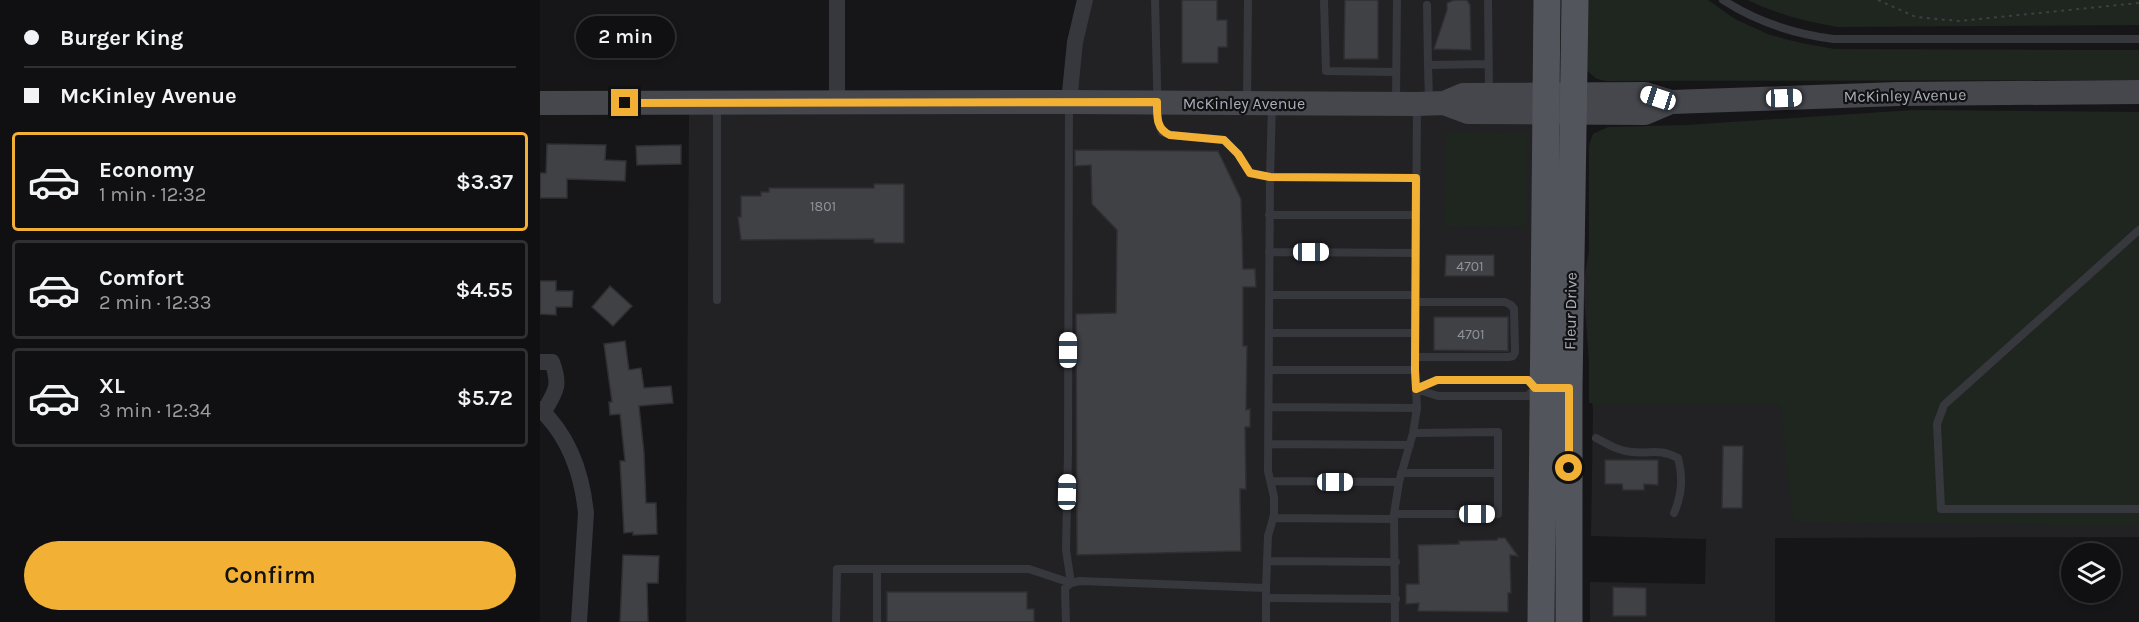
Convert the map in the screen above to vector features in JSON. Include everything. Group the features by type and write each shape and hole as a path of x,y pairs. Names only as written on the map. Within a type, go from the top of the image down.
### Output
{"main road":[{"name":"Fleur Drive","path":"1546,0 1552,388 1569,622"},
{"name":"Fleur Drive","path":"1541,622 1552,388 1574,103 1575,0"},
{"name":"McKinley Avenue","path":"540,103 1421,104 1468,112 1546,103 1574,103 1645,113 1671,102 1898,94 2139,92"},
{"name":"McKinley Avenue","path":"1421,104 1463,95 1489,95 1546,103"}],"street":[{"path":"837,0 837,102"},
{"path":"1069,102 1074,42 1085,0"},
{"path":"540,362 552,362 558,378 554,395 542,411 562,437 572,456 584,497 586,513 579,622"}],"lane":[{"path":"1155,0 1158,122 1162,132 1170,135 1224,140 1238,154 1250,173 1270,177 1416,178"},
{"path":"1247,103 1248,0"},
{"path":"1324,0 1326,71 1396,72"},
{"path":"1397,0 1396,72 1421,104"},
{"path":"1488,0 1489,95"},
{"path":"1723,0 1768,24 1834,39 2139,39"},
{"path":"1395,622 1394,517 1399,482 1413,433 1417,408 1415,370 1416,178 1421,104 1428,65 1427,5"},
{"path":"1428,65 1489,64"},
{"path":"717,102 717,300"},
{"path":"1069,102 1066,550 1071,583"},
{"path":"1266,622 1268,536 1273,518 1274,497 1268,471 1272,103"},
{"path":"1269,215 1416,215"},
{"path":"2139,230 1944,405 1937,423 1941,509 2139,509"},
{"path":"1269,252 1415,253"},
{"path":"1269,296 1505,302 1514,309 1515,352 1513,356 1415,357"},
{"path":"1269,333 1415,333"},
{"path":"1269,370 1415,370"},
{"path":"1416,389 1437,380 1528,380 1552,388"},
{"path":"1416,389 1438,396 1528,396 1552,388"},
{"path":"1269,407 1417,408"},
{"path":"1273,518 1498,514 1498,432 1413,433"},
{"path":"1596,438 1618,450 1664,451 1678,458 1682,470 1681,486 1679,502 1674,513"},
{"path":"1268,444 1410,445"},
{"path":"1401,473 1498,473"},
{"path":"1271,481 1399,482"},
{"path":"1267,561 1396,562"},
{"path":"836,622 837,569 1029,570 1071,583"},
{"path":"877,569 877,622"},
{"path":"1066,622 1065,588 1071,583 1080,581 1266,588"},
{"path":"1266,598 1396,599"}],"path":[{"path":"1878,0 1916,17 1959,21 2139,3"}],"shaded area":[{"path":"1085,0 1547,0 1541,622 686,622 689,102 1069,102"},
{"path":"1585,0 1708,0 1735,19 1770,35 1835,49 2139,50 2139,80 1607,81 1597,79 1586,70"},
{"path":"1748,0 2139,0 2139,25 1837,27 1791,16"},
{"path":"1913,110 2139,112 2139,526 1793,522 1780,403 1589,403 1589,145 1593,134 1608,127 1687,125"},
{"path":"2139,112 2139,537 1775,538 1775,622 1590,622 1590,582 1705,584 1706,539 1591,536 1593,412 1583,284 1591,240"},
{"path":"1446,132 1527,133 1526,227 1444,226"}],"building":[{"path":"1182,0 1217,0 1217,20 1227,20 1227,47 1218,47 1218,63 1182,63"},
{"path":"1345,0 1378,0 1378,59 1344,59"},
{"path":"1454,0 1467,0 1470,5 1471,50 1434,49 1447,10 1447,3"},
{"path":"547,144 606,145 605,160 626,161 625,181 567,179 567,198 540,198 540,173 546,173"},
{"path":"681,145 681,164 637,165 636,146"},
{"path":"1075,150 1218,151 1241,199 1243,269 1255,269 1256,287 1243,287 1243,346 1247,346 1246,410 1250,409 1250,427 1245,427 1246,489 1240,489 1241,551 1077,555 1076,314 1116,313 1117,230 1092,204 1091,165 1075,166"},
{"path":"874,184 904,184 904,243 874,243 874,239 741,240 738,217 741,217 741,196 761,196 761,192 769,192 769,188 874,188"},
{"path":"1446,255 1494,255 1494,276 1445,276"},
{"path":"540,281 556,281 556,291 573,291 572,307 556,307 556,315 540,314"},
{"path":"610,286 632,306 613,326 592,307"},
{"path":"1434,317 1508,317 1508,351 1434,350"},
{"path":"625,341 629,370 641,368 644,388 671,386 673,403 639,406 646,503 656,503 657,534 624,533 620,461 625,461 620,414 610,415 609,402 612,402 604,344"},
{"path":"1723,446 1743,446 1742,508 1722,508"},
{"path":"1605,460 1658,460 1658,485 1644,484 1644,490 1623,490 1622,484 1605,484"},
{"path":"1505,538 1518,556 1510,555 1511,593 1508,593 1508,612 1418,611 1419,603 1406,604 1406,584 1419,584 1418,545 1459,544 1459,541 1497,540"},
{"path":"623,555 659,556 658,583 647,583 648,622 620,622"},
{"path":"1613,587 1646,588 1646,616 1613,616"},
{"path":"887,592 1027,592 1027,609 1034,609 1034,622 887,622"}],"route":[{"path":"625,103 1157,102 1158,122 1162,132 1170,135 1224,140 1238,154 1250,173 1270,177 1416,178 1416,389 1437,380 1528,380 1535,388 1569,388 1569,468"}]}
